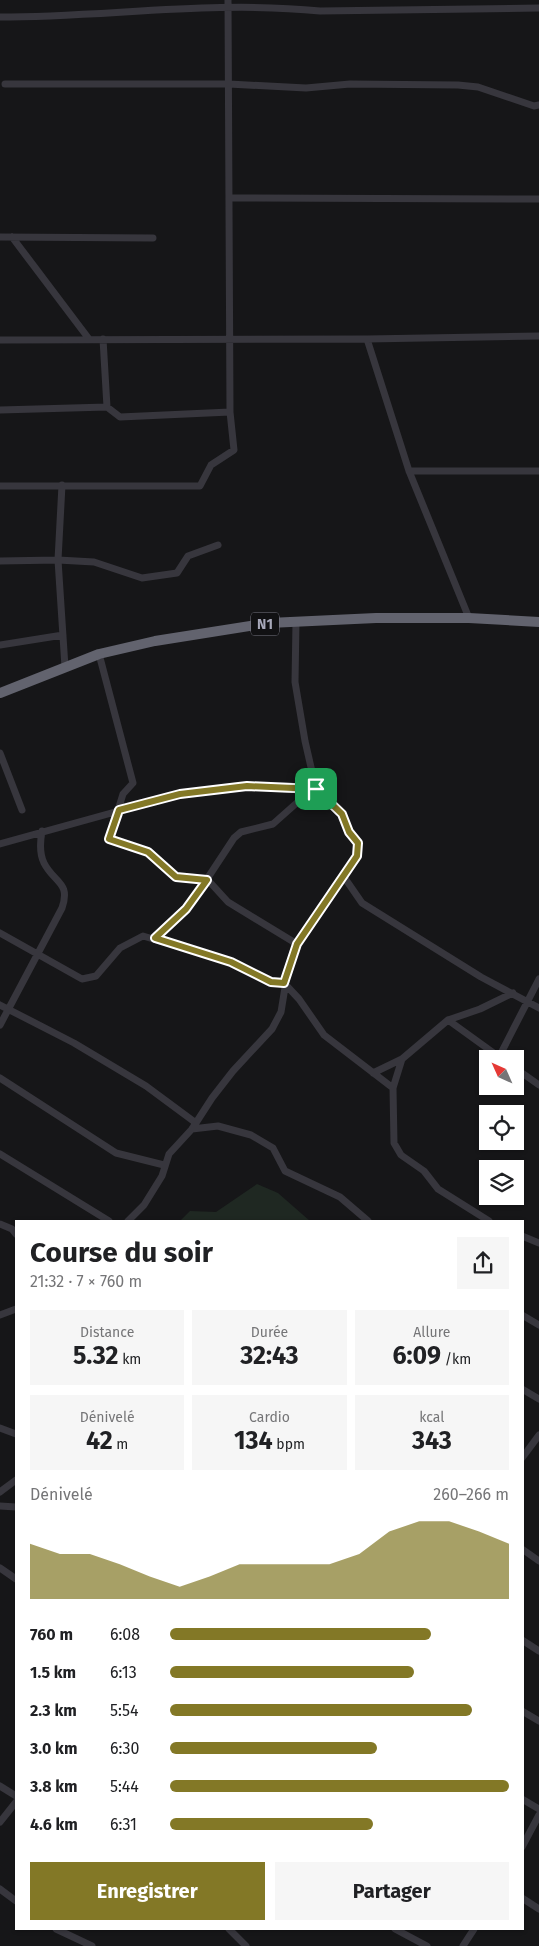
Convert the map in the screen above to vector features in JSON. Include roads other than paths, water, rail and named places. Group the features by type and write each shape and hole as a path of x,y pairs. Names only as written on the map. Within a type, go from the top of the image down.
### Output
{"highway":[{"name":"N1","path":"0,693 99,654 155,641 269,624 376,618 469,618 539,622"}],"street":[{"path":"0,486 200,486 211,465 234,450 230,412 228,4"},
{"path":"0,18 228,4 320,11 539,8"},
{"path":"5,84 229,84 306,88 350,84 458,85 478,87 534,106 539,105"},
{"path":"229,198 539,199"},
{"path":"0,237 153,238"},
{"path":"12,237 89,339"},
{"path":"0,340 367,339 539,336"},
{"path":"103,339 107,407"},
{"path":"367,339 409,471 469,618"},
{"path":"0,410 107,407 120,417 230,412"},
{"path":"409,471 539,471"},
{"path":"62,486 58,560 65,666"},
{"path":"0,561 58,560 94,562 142,578 177,573 188,556 218,545"},
{"path":"129,1220 144,1205 162,1176 169,1154 194,1126 232,1070 272,1029 280,1012 284,983 297,944 357,856 358,843 349,832 342,814 316,789 305,741 295,682 296,622"},
{"path":"0,645 63,635"},
{"path":"99,654 133,783 123,794 109,839 148,852 176,877 207,880 228,902 297,944"},
{"path":"0,753 22,810"},
{"path":"0,844 180,794 247,786 316,789"},
{"path":"155,938 186,909 234,838 241,832 274,824 300,800 316,789"},
{"path":"0,1026 65,899 64,888 44,862 40,847 42,831"},
{"path":"344,877 362,903 482,977 539,1008"},
{"path":"0,933 82,979 96,976 120,948 143,936 231,962 271,982 284,983 299,999 324,1035 392,1088"},
{"path":"505,1050 539,979"},
{"path":"373,1073 402,1059 448,1020 480,1009 513,993"},
{"path":"0,1005 74,1043 146,1086 194,1126 218,1126 251,1135 274,1148 286,1171 340,1197 367,1220"},
{"path":"448,1020 490,1050"},
{"path":"402,1059 392,1088 394,1143 401,1154 424,1171 438,1189 487,1220"},
{"path":"524,1074 539,1085"},
{"path":"0,1078 116,1153 164,1165"},
{"path":"0,1154 107,1220"},
{"path":"0,1224 12,1229 15,1233"},
{"path":"524,1237 539,1243"},
{"path":"0,1315 15,1309"},
{"path":"524,1316 539,1325"},
{"path":"524,1390 539,1400"},
{"path":"0,1428 15,1434"},
{"path":"524,1455 539,1435"},
{"path":"0,1492 15,1481"},
{"path":"0,1506 15,1507"},
{"path":"524,1550 539,1561"},
{"path":"0,1568 15,1578"},
{"path":"524,1641 539,1651"},
{"path":"524,1712 539,1721"},
{"path":"0,1786 15,1795"},
{"path":"524,1799 539,1809"},
{"path":"0,1822 15,1803"},
{"path":"524,1843 539,1815"},
{"path":"0,1889 15,1899"},
{"path":"524,1899 539,1909"},
{"path":"58,1930 92,1946"},
{"path":"229,1930 246,1946"},
{"path":"397,1930 427,1946"},
{"path":"463,1946 473,1930"}]}
